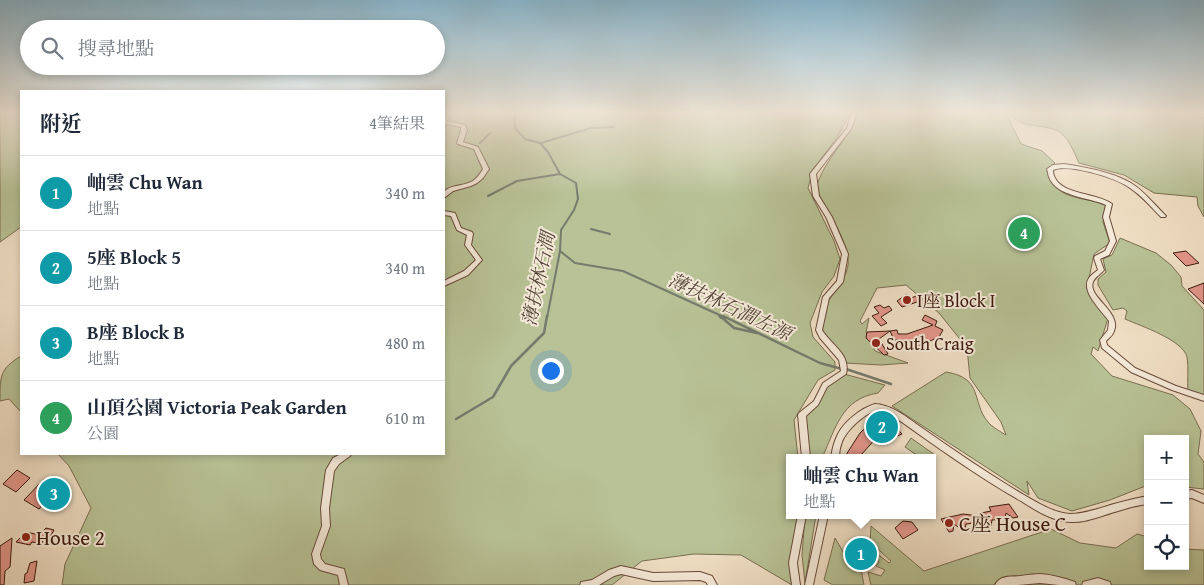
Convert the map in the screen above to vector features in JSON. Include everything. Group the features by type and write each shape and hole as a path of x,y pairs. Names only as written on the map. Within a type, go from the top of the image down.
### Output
{"street":[{"path":"445,194 448,190 471,186 481,177 486,169 476,148 460,143 461,139"},
{"path":"806,454 802,415 816,403 825,385 844,372 843,362 837,350 818,330 826,297 840,284 845,254 829,217 816,196 813,174 840,139"},
{"path":"1163,216 1130,186 1119,179 1071,165 1057,165 1050,169 1050,173 1057,184 1069,192 1077,196 1101,198 1110,204 1106,218 1113,241 1107,252 1097,258 1101,270 1089,282 1092,294 1112,321 1111,331 1104,340 1104,346 1133,370 1174,388 1204,398"},
{"path":"445,213 453,214 459,229 470,234 468,246 479,260 466,273 445,284"},
{"path":"835,454 840,434 866,409 882,408 899,416 1010,492 1062,518 1076,517 1144,501"},
{"path":"344,585 341,572 323,568 317,561 316,554 326,526 325,508 330,470 336,461 345,455"},
{"path":"1189,494 1204,499"},
{"path":"796,585 793,563 801,519"},
{"path":"809,585 823,519"},
{"path":"584,585 596,583 608,575 621,570 653,577 700,576 708,579 713,585"},
{"path":"999,585 1007,579 1020,580 1033,577 1054,578 1072,585"},
{"path":"1086,585 1098,582 1107,585"}],"green space":[{"path":"0,139 20,139 20,228 0,242"},
{"path":"445,139 836,139 813,169 808,188 834,241 840,259 834,276 822,292 810,323 813,337 835,362 835,370 818,380 794,420 798,454 786,454 786,519 797,519 792,585 741,555 694,554 642,561 612,585 62,585 65,564 91,508 69,466 59,455 445,455"},
{"path":"844,139 1019,139 1021,144 1042,151 1055,163 1047,170 1050,179 1062,192 1070,196 1106,203 1103,222 1110,243 1094,254 1087,288 1108,318 1098,351 1093,347 1091,354 1112,376 1173,395 1190,409 1201,431 1198,454 1204,462 1204,489 1189,487 1189,435 1144,435 1144,487 1110,500 1072,511 1038,498 1027,481 1029,495 892,406 946,372 958,375 972,385 988,422 1006,435 1001,422 970,378 967,348 939,313 906,285 877,288 860,321 862,324 869,318 866,332 875,351 908,363 881,365 845,363 845,358 823,336 820,323 822,313 848,268 848,259 843,241 816,188 825,168"},
{"path":"1067,139 1204,139 1204,217 1198,206 1197,197 1154,193 1124,175 1079,163"},
{"path":"1120,238 1156,253 1171,265 1181,277 1182,286 1204,310 1204,398 1188,392 1188,361 1184,351 1170,339 1125,319 1127,311 1123,308 1113,310 1098,285 1098,279 1106,272 1103,259 1112,255"},
{"path":"20,357 20,411 9,399 0,401 1,379 9,365"},
{"path":"844,374 885,385 878,393 856,401 848,408 841,416 824,454 805,454 802,422 824,385"},
{"path":"911,438 934,454 915,454 905,447"},
{"path":"805,519 815,519 805,583 802,555"},
{"path":"871,526 924,571 1051,529 1080,543 1116,548 1137,534 1144,536 1144,570 1189,570 1189,549 1204,550 1204,585 871,585 868,572 881,576 885,570 876,566 879,562 867,549 871,549 889,563 891,561 870,542"},
{"path":"835,538 851,565 861,569 864,585 833,585 824,580"}],"building":[{"path":"1186,251 1199,263 1186,266 1173,253"},
{"path":"1204,283 1204,304 1188,289"},
{"path":"907,294 911,298 919,295 927,305 922,307 917,302 902,307 897,301"},
{"path":"880,305 884,308 889,306 892,310 881,317 887,323 881,326 872,316 879,313 874,307"},
{"path":"925,315 937,321 935,326 943,330 939,337 916,347 913,344 903,345 901,340 894,340 890,331 897,330 898,334 907,334 933,325 922,320"},
{"name":"South Craig","path":"890,331 879,339 888,354 884,355 866,338 867,332"},
{"path":"881,417 885,422 889,420 902,434 890,439 884,432 862,454 847,454 860,433 875,419"},
{"path":"17,470 30,478 16,492 3,484"},
{"path":"44,479 60,487 54,493 62,494 57,502 47,500 39,509 24,500"},
{"path":"1009,504 1018,517 1013,518 1006,513 1005,519 992,520 991,526 988,527 982,523 981,527 978,528 974,523 966,524 965,529 962,530 954,524 953,531 949,532 941,519 963,514 979,516 981,513 991,511 989,507"},
{"path":"903,521 912,522 918,530 903,539 895,528"},
{"path":"46,528 54,530 48,541 44,540 41,544 32,542 30,545 16,542 26,532 40,535"},
{"path":"12,538 10,567 5,571 4,585 0,585 0,546"},
{"path":"851,545 860,546 867,554 873,555 874,564 854,559"},
{"path":"37,561 34,581 24,583 25,574 30,563"}],"waterway":[{"path":"480,143 484,139"},
{"name":"薄扶林石澗","path":"526,139 540,143 548,152 560,174"},
{"path":"541,143 553,139"},
{"path":"488,196 517,181 560,174"},
{"name":"薄扶林石澗","path":"560,174 576,183 578,199 574,210 561,230 560,251"},
{"path":"591,229 610,234"},
{"name":"薄扶林石澗","path":"547,318 560,251"},
{"name":"薄扶林石澗左源","path":"560,251 575,263 623,271 726,318"},
{"name":"薄扶林石澗","path":"456,419 493,397 511,366 544,333 547,316"},
{"path":"720,316 734,328 757,333"},
{"name":"薄扶林石澗左源","path":"723,316 820,363 842,369"},
{"name":"薄扶林石澗左源","path":"846,369 891,384"}],"place":[{"name":"山頂公園 Victoria Peak Garden","path":"1024,233"},
{"name":"I座 Block I","path":"907,300"},
{"name":"South Craig","path":"876,343"},
{"name":"5座 Block 5","path":"882,427"},
{"name":"B座 Block B","path":"54,494"},
{"name":"C座 House C","path":"949,523"},
{"name":"House 2","path":"26,537"},
{"name":"岫雲 Chu Wan","path":"861,554"}]}
